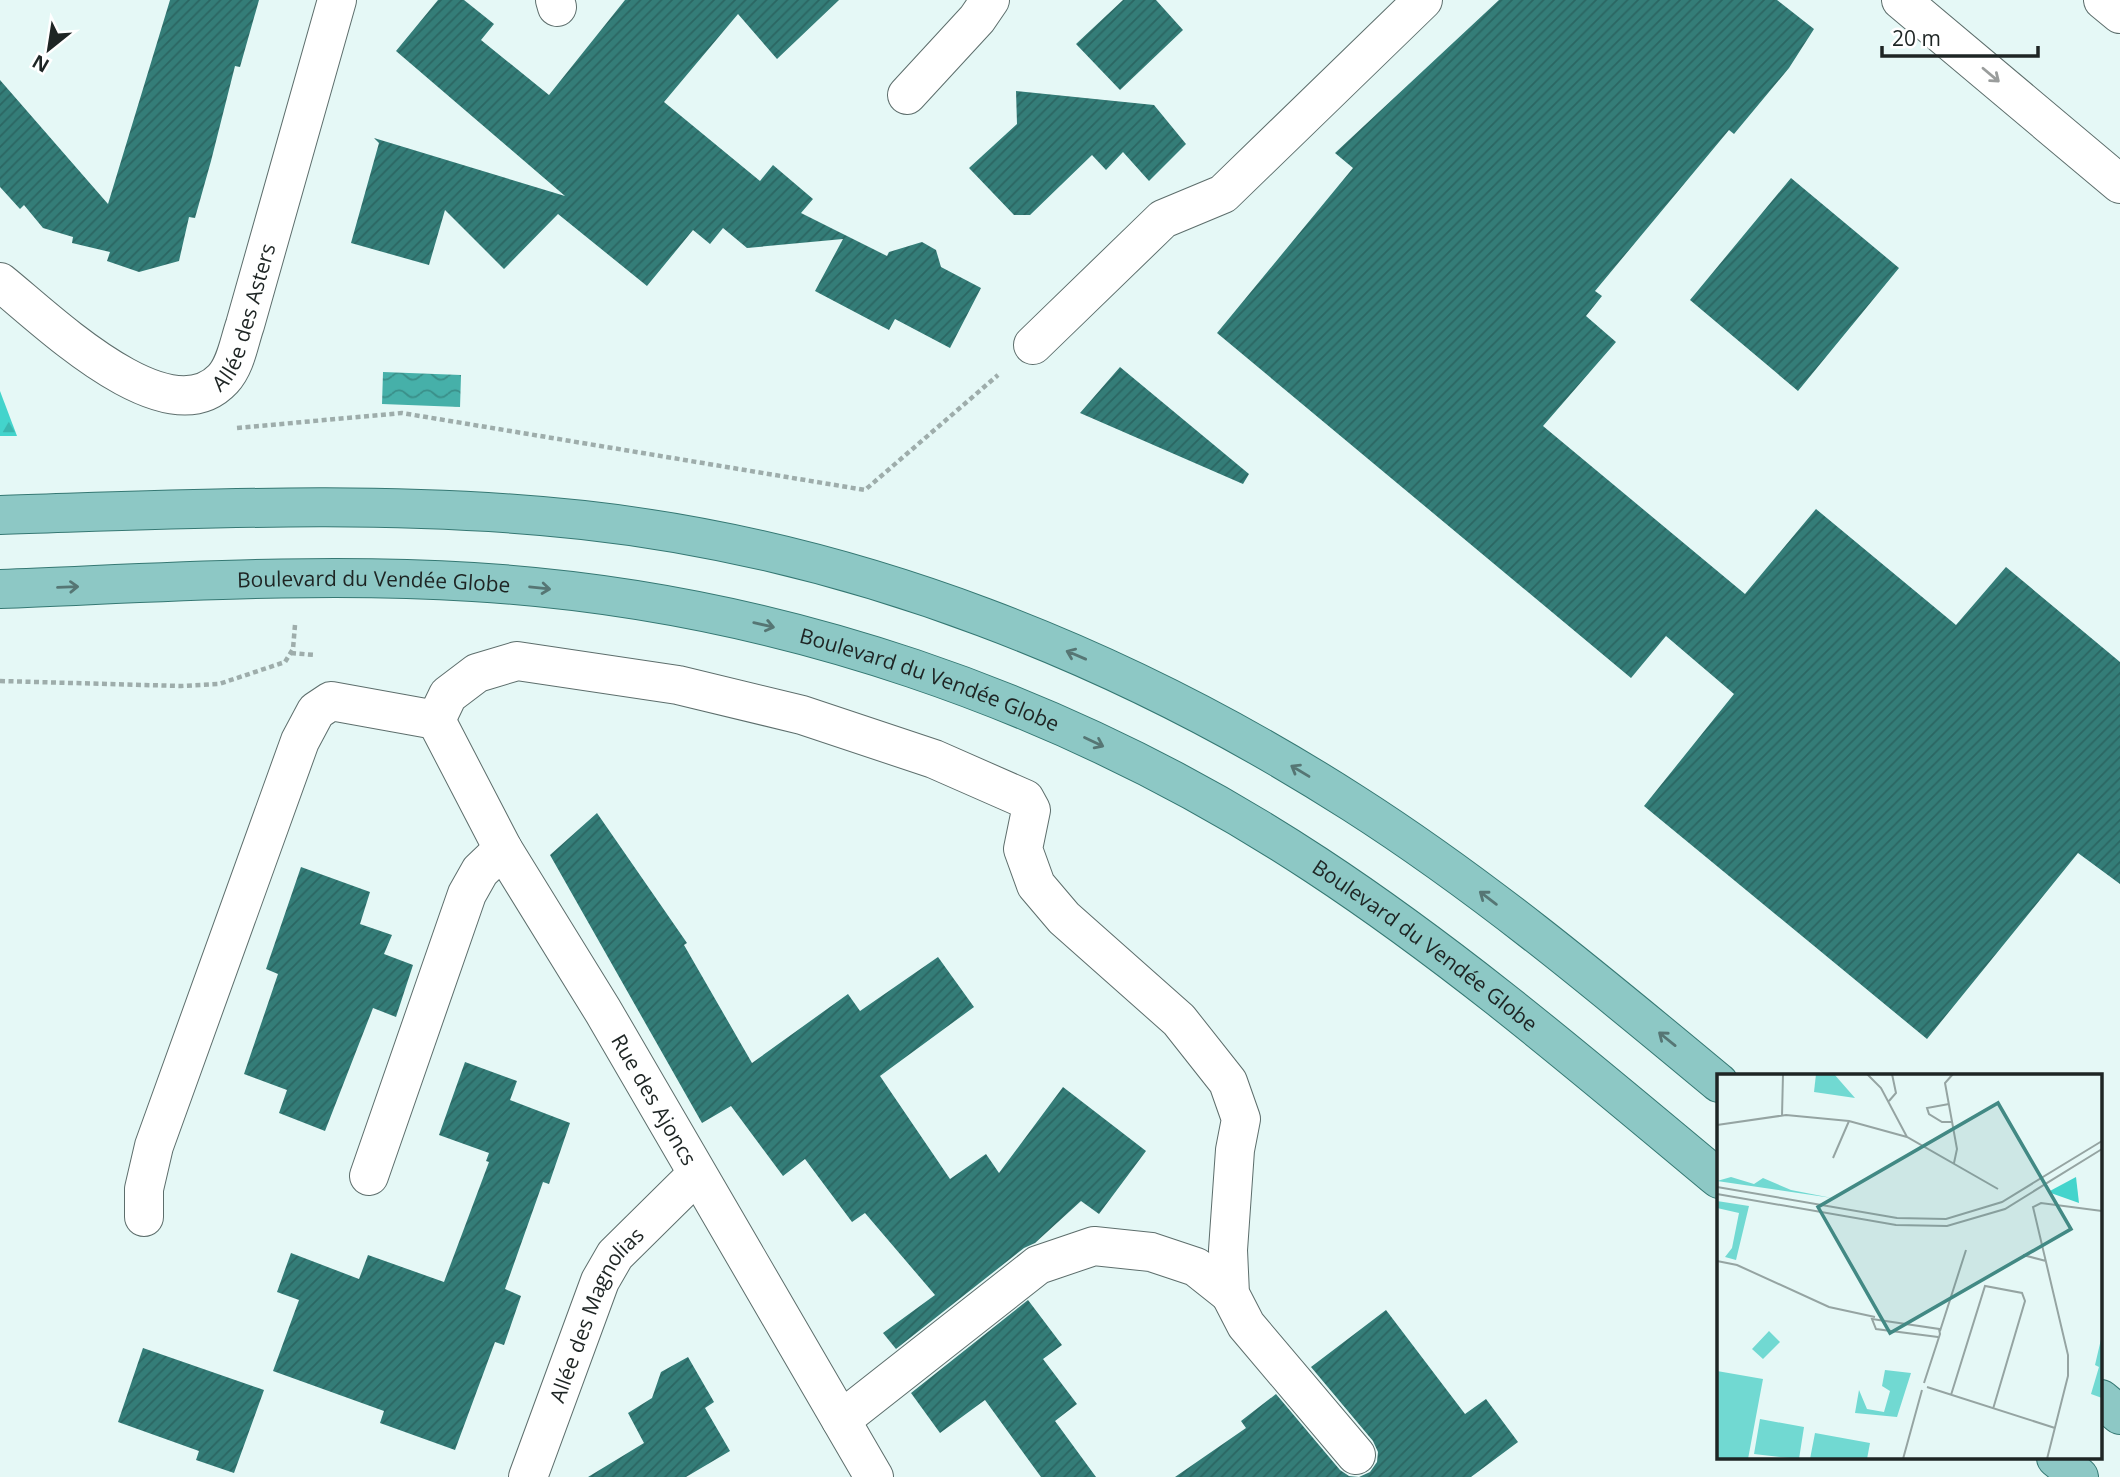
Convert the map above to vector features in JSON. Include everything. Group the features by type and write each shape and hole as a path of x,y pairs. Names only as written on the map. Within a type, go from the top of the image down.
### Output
{"main road":[{"path":"0,516 274,506 376,506 479,511 586,520 687,535 788,556 886,583 982,616 1081,656 1177,702 1299,770 1438,860 1524,924 1717,1081"},
{"name":"Boulevard du Vendée Globe","path":"0,589 275,579 475,582 675,606 772,627 890,661 1054,723 1133,760 1231,812 1314,863 1479,982 1717,1177"},
{"path":"2102,1400 2120,1415"},
{"path":"2058,1460 2079,1477"}],"street":[{"name":"Allée des Asters","path":"0,282 131,382 169,395 178,395 207,390 221,381 230,369 245,325 337,0"},
{"path":"907,95 990,0"},
{"path":"1033,345 1163,219 1223,194 1423,0"},
{"path":"1901,0 2120,184"},
{"path":"2103,0 2120,14"},
{"path":"144,1217 144,1189 154,1146 300,741 316,711 331,701 436,720 448,695 477,673 517,661 678,685 802,715 934,759 1025,799 1031,810 1023,849 1036,885 1064,918 1178,1020 1228,1082 1241,1119 1235,1150 1228,1250 1230,1294 1246,1325 1356,1455"},
{"name":"Rue des Ajoncs","path":"436,720 503,849 603,1012 874,1477"},
{"path":"369,1176 467,894 480,871 503,849"},
{"name":"Allée des Magnolias","path":"528,1477 600,1281 615,1255 696,1175"},
{"path":"841,1420 1038,1265 1094,1247 1151,1251 1195,1267 1230,1294"}],"path":[{"path":"229,428 401,413 865,490 1033,345"},
{"path":"0,681 181,686 219,684 285,662 293,649 295,626"}],"green space":[{"path":"0,391 17,436 0,436"}],"water":[{"path":"383,372 461,375 460,407 382,404"}],"building":[{"path":"170,0 259,0 240,67 235,66 195,218 189,217 179,261 139,272 107,261 110,252 72,243 73,237 43,228 24,205 20,209 0,187 0,80 108,204"},
{"path":"438,0 464,0 494,24 481,40 549,95 625,0 839,0 777,59 738,14 664,102 760,181 773,165 813,199 801,213 887,256 889,252 922,242 936,250 941,267 981,288 950,348 895,319 889,330 815,291 843,239 747,248 723,228 710,244 693,230 647,286 558,214 504,269 445,210 429,265 351,243 379,143 374,138 565,196 396,51"},
{"path":"1123,0 1156,0 1183,30 1120,90 1076,44"},
{"path":"1499,0 1777,0 1814,29 1789,68 1734,134 1729,130 1595,291 1602,296 1586,316 1616,342 1543,426 1745,594 1816,509 1956,625 2006,567 2120,662 2120,884 2078,853 1927,1039 1644,806 1734,694 1666,636 1631,678 1217,333 1353,168 1335,153"},
{"path":"1016,91 1154,105 1186,144 1149,181 1123,152 1106,170 1092,155 1030,215 1014,215 969,168 1017,124"},
{"path":"1791,178 1899,268 1798,391 1690,300"},
{"path":"1120,367 1249,474 1243,484 1080,413"},
{"path":"597,813 687,943 684,945 752,1063 848,994 860,1011 938,957 974,1007 880,1076 950,1179 986,1154 999,1173 1063,1087 1146,1151 1099,1214 1081,1201 1035,1243 1024,1248 896,1349 883,1333 935,1295 865,1213 852,1222 805,1159 783,1176 731,1106 702,1123 550,855"},
{"path":"301,867 370,892 360,924 392,935 384,954 413,965 396,1017 373,1008 325,1131 279,1113 287,1090 244,1074 278,974 266,969"},
{"path":"465,1062 517,1081 510,1100 570,1123 549,1184 543,1182 505,1289 521,1296 504,1345 495,1342 455,1450 380,1423 384,1411 273,1371 299,1300 277,1292 291,1253 359,1279 368,1255 444,1282 489,1162 486,1161 489,1153 439,1135"},
{"path":"1028,1300 1062,1345 1043,1359 1077,1404 1055,1421 1096,1477 1041,1477 985,1400 940,1433 911,1393"},
{"path":"1386,1310 1465,1414 1486,1399 1518,1442 1471,1477 1359,1477 1370,1472 1377,1462 1378,1452 1373,1441 1311,1367"},
{"path":"143,1348 264,1390 234,1473 196,1460 199,1451 118,1422"},
{"path":"688,1357 714,1402 705,1408 730,1451 686,1477 588,1477 644,1443 628,1413 652,1398 661,1372"},
{"path":"1276,1394 1340,1470 1349,1476 1359,1477 1175,1477 1246,1428 1241,1421"}]}
